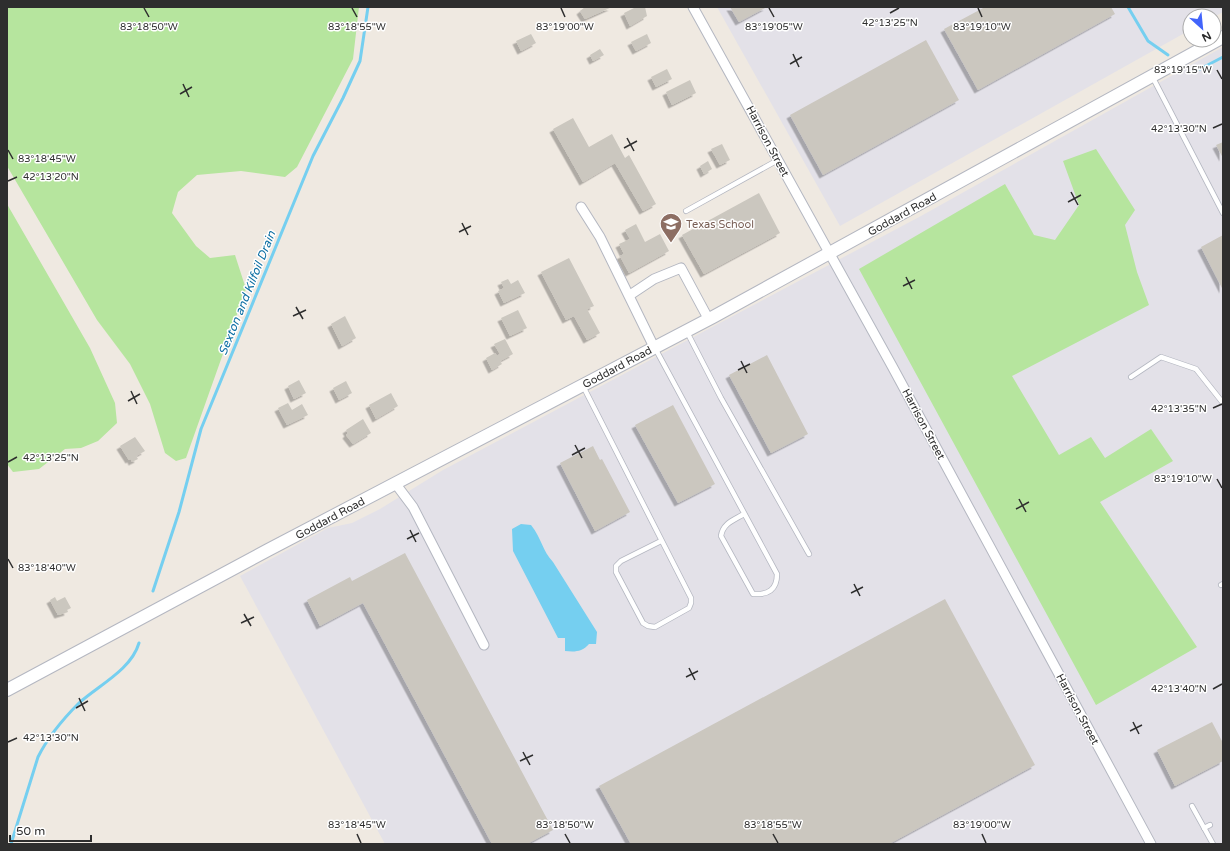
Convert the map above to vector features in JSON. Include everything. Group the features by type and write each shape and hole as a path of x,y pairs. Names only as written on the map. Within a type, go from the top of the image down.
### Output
{"main road":[{"name":"Goddard Road","path":"7,690 396,483 708,320 1223,37"}],"street":[{"name":"Harrison Street","path":"693,7 892,366 1151,844"},
{"path":"581,207 600,237 654,347"},
{"path":"630,296 654,279 681,268 708,320"},
{"path":"396,483 413,507 484,645"}],"lane":[{"path":"1152,76 1223,213"},
{"path":"686,211 778,160"},
{"path":"686,331 721,398 809,554"},
{"path":"654,347 777,574 777,582 773,588 763,595 753,594 721,536 722,530 726,524 744,514"},
{"path":"1131,377 1161,357 1196,369 1223,403"},
{"path":"582,385 691,598 689,608 655,627 648,626 643,623 616,572 616,566 621,561 661,541"},
{"path":"1192,806 1213,844"},
{"path":"1204,828 1210,825"}],"shaded area":[{"path":"717,7 1223,7 1222,13 1222,8 1182,8 1182,34 840,226"},
{"path":"1222,48 1223,844 385,844 240,576 328,528 352,523 380,509 443,470 921,216"}],"green space":[{"path":"7,7 359,7 353,59 297,167 285,177 241,171 197,175 178,192 172,213 196,246 210,258 235,255 246,289 186,458 176,461 165,453 150,404 130,364 97,320 7,166"},
{"path":"1096,149 1135,210 1125,225 1137,272 1149,305 1012,376 1059,455 1091,437 1105,458 1151,429 1173,461 1100,502 1197,647 1096,705 859,269 1005,184 1034,235 1055,240 1079,205 1063,161"},
{"path":"7,204 90,348 115,403 117,423 98,441 81,448 65,449 39,469 13,472 7,464"}],"water":[{"path":"521,524 531,525 535,530 546,553 597,632 596,644 589,644 584,649 578,651 565,651 565,638 558,638 513,551 512,529"}],"building":[{"path":"585,7 612,7 585,19 580,11"},
{"path":"636,7 645,7 647,16 630,26 624,13"},
{"path":"730,7 767,7 739,22"},
{"path":"985,7 1111,7 1115,14 978,90 944,29"},
{"path":"531,34 536,43 521,51 516,41"},
{"path":"647,34 651,43 636,51 631,42"},
{"path":"926,40 959,100 823,175 790,115"},
{"path":"600,49 604,55 593,61 590,55"},
{"path":"667,69 672,79 656,87 651,77"},
{"path":"690,80 696,93 672,105 666,92"},
{"path":"573,118 589,147 612,134 625,158 629,155 656,204 643,211 615,163 583,182 553,129"},
{"path":"1223,142 1223,158 1216,145"},
{"path":"722,144 730,160 720,165 711,149"},
{"path":"708,161 712,169 704,174 700,166"},
{"path":"759,193 780,233 704,274 682,235"},
{"path":"636,224 645,242 660,234 669,251 629,273 620,256 624,254 619,244 630,239 625,230"},
{"path":"1223,235 1223,290 1201,247"},
{"path":"569,258 594,306 587,309 600,333 587,340 574,316 566,320 541,272"},
{"path":"508,279 511,284 518,280 525,293 504,303 498,291 504,288 501,282"},
{"path":"518,310 527,328 510,336 501,318"},
{"path":"345,316 356,338 342,346 331,324"},
{"path":"505,339 513,354 500,361 502,364 492,370 486,358 495,353 497,356 500,354 494,344"},
{"path":"767,355 808,434 771,453 729,375"},
{"path":"299,380 306,393 294,399 288,386"},
{"path":"346,381 352,393 339,400 333,388"},
{"path":"391,393 398,406 376,419 369,405"},
{"path":"288,403 292,410 302,404 308,415 287,425 278,408"},
{"path":"673,405 715,484 678,503 635,425"},
{"path":"363,419 371,433 353,444 346,435 348,433 346,430"},
{"path":"135,437 145,451 136,456 138,459 132,462 120,446"},
{"path":"593,446 600,460 602,459 630,512 595,531 560,463"},
{"path":"405,553 553,830 527,844 492,844 363,603 320,626 307,600 350,577 352,581"},
{"path":"55,597 57,601 65,597 71,608 67,610 68,612 58,615 50,600"},
{"path":"945,599 1035,765 889,844 631,844 599,786"},
{"path":"1212,722 1223,743 1223,761 1175,786 1157,750"}],"waterway":[{"name":"Sexton and Kilfoil Drain","path":"153,591 179,512 201,429 313,156 360,61 368,7"},
{"name":"Sexton and Kilfoil Drain","path":"1128,7 1148,41 1168,55"},
{"name":"Sexton and Kilfoil Drain","path":"1200,69 1223,57"},
{"name":"Sexton and Kilfoil Drain","path":"11,844 38,757 46,742 79,703 122,669 135,653 139,643"}],"place":[{"name":"Texas School","path":"671,244"}]}
